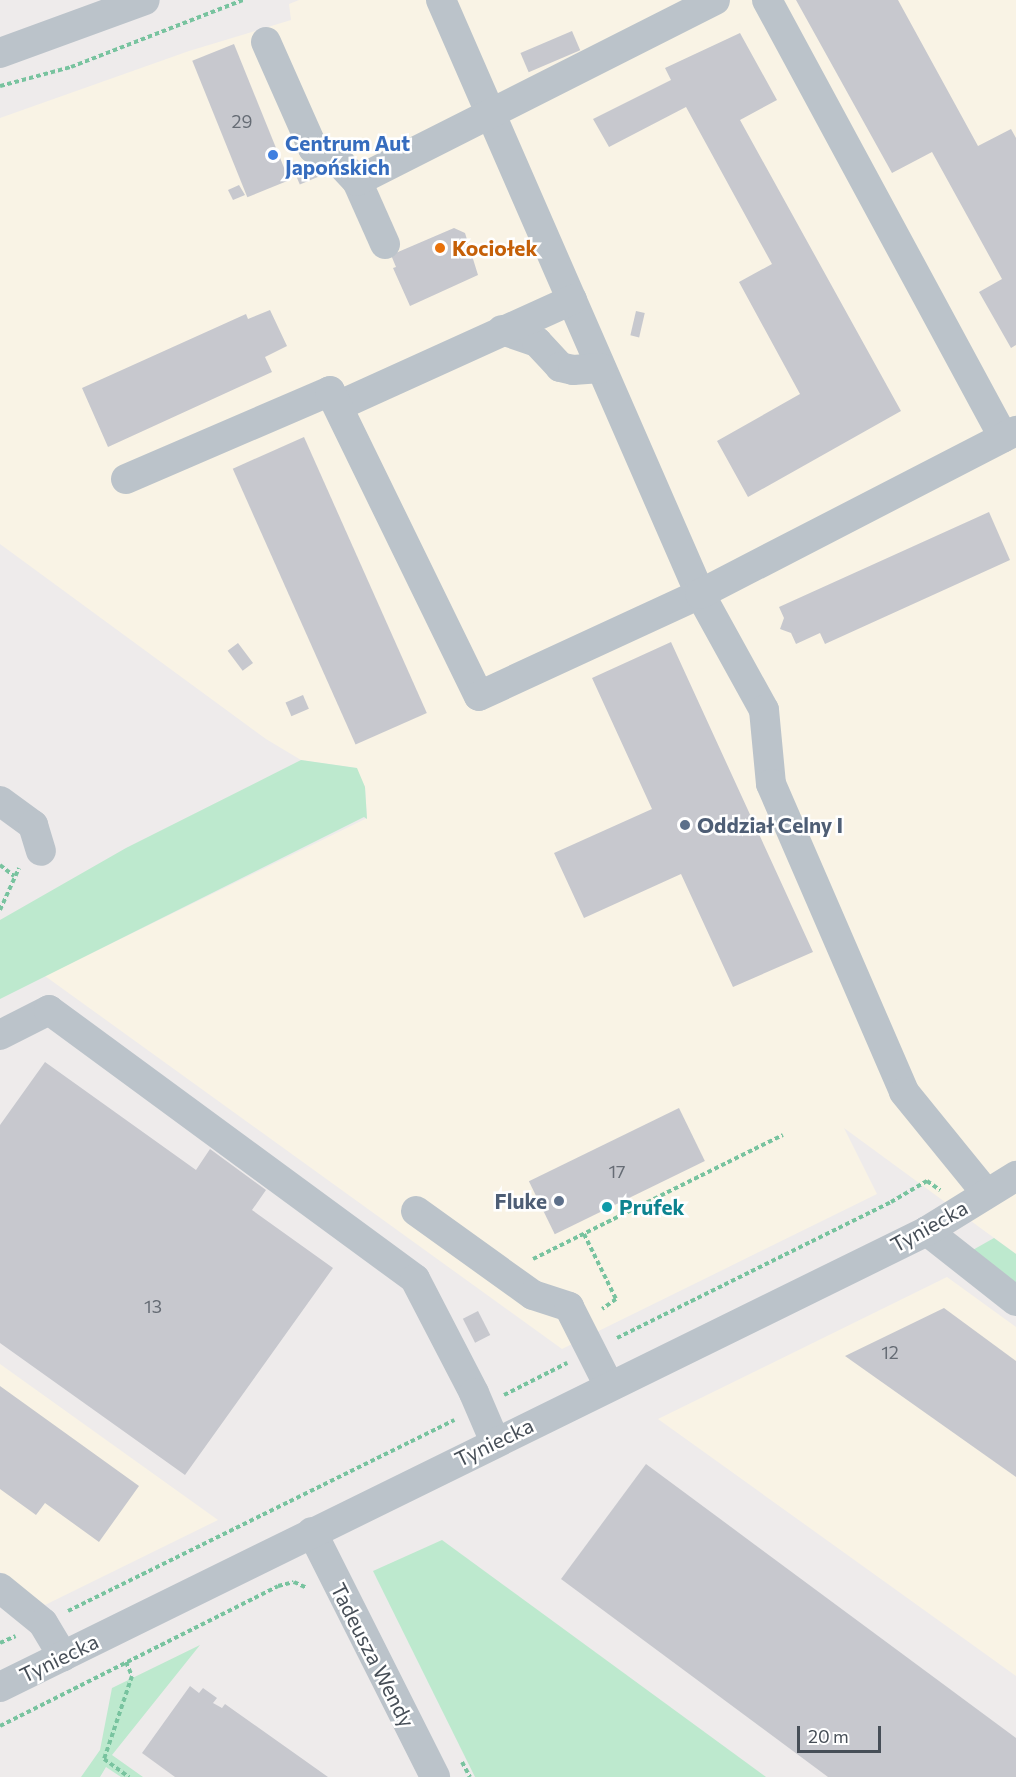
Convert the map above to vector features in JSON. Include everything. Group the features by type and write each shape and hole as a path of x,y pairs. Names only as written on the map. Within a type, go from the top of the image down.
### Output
{"street":[{"path":"0,53 146,0"},
{"path":"441,0 700,594 764,710 771,784 904,1092 986,1193"},
{"path":"357,181 715,0"},
{"path":"126,479 330,392 479,696 700,594 1010,434 767,0"},
{"path":"266,42 313,148 339,162 357,181 385,244"},
{"path":"338,406 572,300"},
{"path":"502,330 537,342 560,367 573,370 601,368"},
{"path":"0,801 33,825 41,851"},
{"path":"0,1035 49,1010 415,1279 480,1407 495,1442"},
{"path":"986,1193 1016,1160"},
{"path":"986,1193 1016,1176"},
{"name":"Tyniecka","path":"0,1687 927,1231 986,1193"},
{"path":"416,1211 533,1295 569,1307 609,1386"},
{"path":"927,1231 1016,1301"},
{"name":"Tadeusza Wendy","path":"312,1532 435,1777"},
{"path":"0,1588 43,1623 63,1656"}],"path":[{"path":"0,86 91,60 243,0"},
{"path":"0,910 21,865 41,851"},
{"path":"0,865 15,876"},
{"path":"503,1274 783,1135"},
{"path":"0,1643 891,1202 927,1180"},
{"path":"584,1234 616,1299 603,1306 599,1316"},
{"path":"0,1726 278,1586 294,1582 303,1585 311,1595"},
{"path":"129,1777 104,1759 132,1676"}],"shaded area":[{"path":"299,0 1016,0 1016,1254 844,1128 877,1194 562,1349 45,976 367,818 365,787 356,768 301,760 266,739 0,544 0,118 189,51 291,20 289,4"},
{"path":"947,1277 1016,1327 1016,1676 658,1419"},
{"path":"0,1364 218,1520 45,1605 0,1572"}],"green space":[{"path":"301,760 357,768 365,787 367,819 364,817 0,999 0,920 126,848"},
{"path":"994,1238 1016,1254 1016,1284 971,1251"},
{"path":"442,1540 766,1777 475,1777 373,1571"},
{"path":"200,1645 112,1755 143,1777 121,1777 106,1767 100,1777 81,1777 100,1750 112,1688"}],"building":[{"path":"796,0 898,0 978,146 1011,129 1016,138 1016,345 1011,348 979,292 1002,279 932,152 892,173"},
{"path":"572,31 580,50 529,72 520,53"},
{"path":"740,33 777,100 740,120 901,411 748,497 717,441 800,394 739,282 772,264 686,107 609,147 593,119 671,80 665,68"},
{"path":"234,44 289,180 247,197 192,61"},
{"path":"315,164 320,176 300,185 295,173"},
{"path":"239,185 245,195 233,200 228,190"},
{"path":"454,228 465,233 478,275 410,306 393,268 396,267 391,255"},
{"path":"270,310 287,346 265,357 272,372 108,447 82,388 246,314 248,319"},
{"path":"636,311 645,313 639,337 630,335"},
{"path":"304,437 427,713 356,745 233,469"},
{"path":"989,512 1010,560 825,644 820,633 796,644 791,633 780,629 784,618 779,607"},
{"name":"Oddział Celny I","path":"671,642 813,952 733,987 681,874 584,918 554,853 652,809 592,678"},
{"path":"238,643 253,663 243,671 228,651"},
{"path":"303,695 309,709 291,716 286,702"},
{"path":"45,1062 196,1170 210,1149 266,1190 252,1210 333,1268 185,1475 0,1343 0,1125"},
{"path":"679,1108 705,1161 555,1234 529,1181"},
{"path":"944,1308 1016,1361 1016,1477 845,1356"},
{"path":"478,1311 490,1335 475,1343 463,1319"},
{"path":"0,1386 139,1486 99,1542 45,1503 36,1515 0,1489"},
{"path":"646,1464 1016,1738 1016,1777 828,1777 561,1579"},
{"path":"190,1686 199,1693 203,1688 217,1698 213,1703 222,1708 225,1704 328,1777 175,1777 142,1753"}],"place":[{"name":"Centrum Aut Japońskich","path":"273,155"},
{"name":"Kociołek","path":"440,248"},
{"name":"Oddział Celny I","path":"685,825"},
{"name":"Fluke","path":"559,1201"},
{"name":"Prufek","path":"607,1207"}]}
